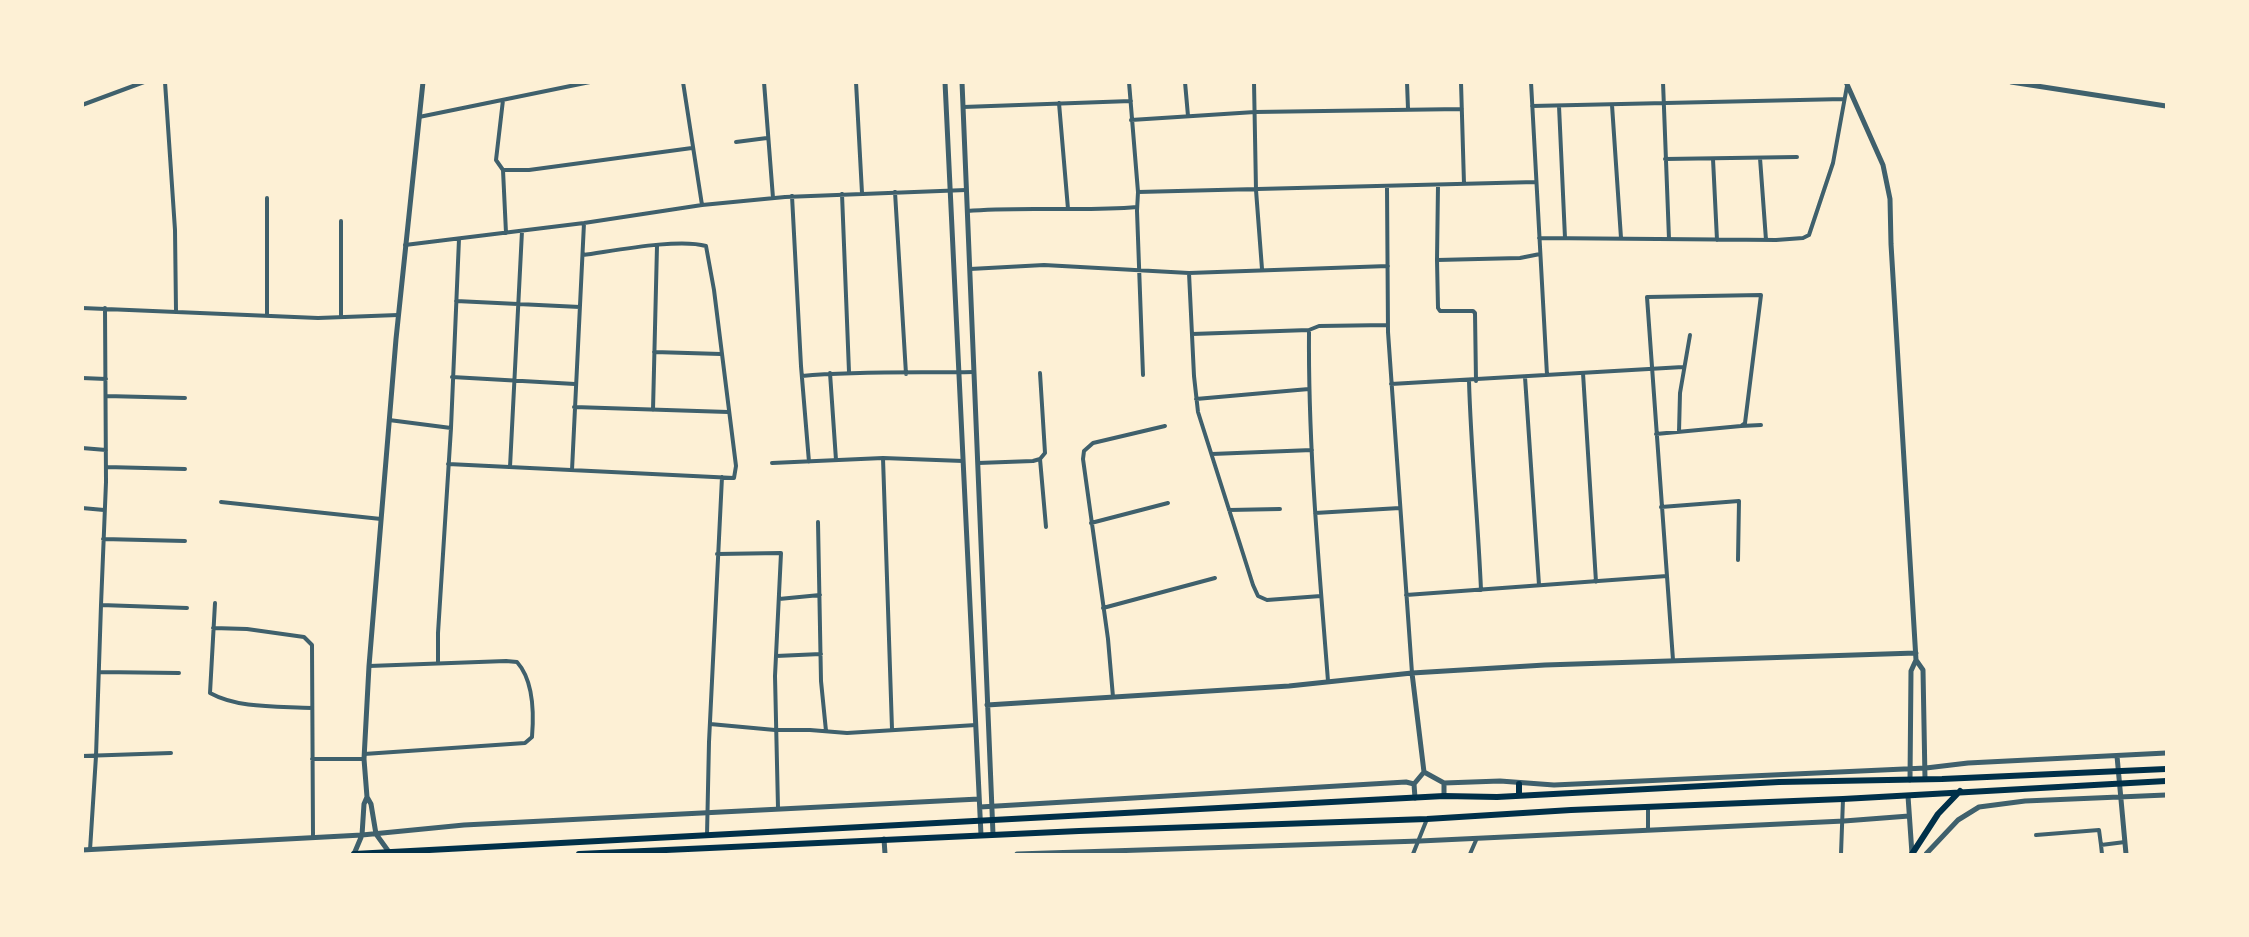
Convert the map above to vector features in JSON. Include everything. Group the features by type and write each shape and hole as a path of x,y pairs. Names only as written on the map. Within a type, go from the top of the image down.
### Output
{"main road":[{"path":"354,854 1444,796 1519,795 1779,782 1942,779 2166,769"},
{"path":"579,854 993,834 1427,819 1648,806 1908,796 1975,790 2166,781"},
{"path":"1519,795 1520,784"},
{"path":"1912,854 1938,814 1960,791"}],"street":[{"path":"82,105 144,82"},
{"path":"165,82 175,230 176,311"},
{"path":"389,852 376,834 371,804 367,798 364,757 369,666 398,315 424,82"},
{"path":"419,117 590,82"},
{"path":"683,82 702,205"},
{"path":"764,82 773,198"},
{"path":"856,82 862,193"},
{"path":"945,82 981,835"},
{"path":"962,82 993,834"},
{"path":"1129,82 1138,192 1138,271 1143,375"},
{"path":"1185,82 1188,116"},
{"path":"1254,82 1256,190 1262,269"},
{"path":"1407,82 1408,109"},
{"path":"1461,82 1464,184"},
{"path":"1531,82 1547,375"},
{"path":"1663,82 1669,239"},
{"path":"2011,82 2037,84 2166,106"},
{"path":"1539,238 1766,240 1803,238 1809,235 1833,162 1847,84"},
{"path":"1847,84 1883,165 1890,199 1891,244 1916,653 1916,660 1911,671 1910,780"},
{"path":"1532,106 1844,99"},
{"path":"503,100 496,160 503,170 506,233"},
{"path":"963,107 1131,101"},
{"path":"1059,103 1068,209"},
{"path":"1612,105 1621,238"},
{"path":"1559,106 1565,238"},
{"path":"1131,120 1255,112 1462,109"},
{"path":"736,142 768,138"},
{"path":"503,170 529,170 692,148"},
{"path":"1665,160 1797,157"},
{"path":"1760,158 1766,240"},
{"path":"1713,159 1717,240"},
{"path":"1138,192 1536,182"},
{"path":"1438,185 1438,308 1440,311 1473,311 1475,313 1476,381"},
{"path":"1387,187 1388,325 1391,384 1412,673 1424,772 1414,784 1415,798"},
{"path":"405,245 584,223 702,205 792,196 966,190"},
{"path":"895,192 906,374"},
{"path":"842,194 849,372"},
{"path":"792,196 802,376 810,462"},
{"path":"267,198 267,316"},
{"path":"967,211 1104,210 1137,207"},
{"path":"341,221 341,317"},
{"path":"572,470 584,223"},
{"path":"510,467 520,304 522,231"},
{"path":"438,663 459,239"},
{"path":"448,464 734,478 736,466 714,290 706,246 696,243 657,246 583,256"},
{"path":"653,410 657,246"},
{"path":"1437,260 1520,258 1540,254"},
{"path":"970,269 1044,265 1190,273 1388,266"},
{"path":"1190,273 1192,334 1198,412 1258,596 1267,600 1321,596"},
{"path":"1673,660 1650,369 1647,297 1761,295 1744,423 1742,426"},
{"path":"456,301 580,307"},
{"path":"82,308 267,316 341,317 398,315"},
{"path":"90,850 96,756 106,467 105,308"},
{"path":"1192,334 1309,330 1319,326 1388,325"},
{"path":"1309,330 1309,389 1315,513 1328,681"},
{"path":"1679,432 1683,367 1690,335"},
{"path":"654,352 721,354"},
{"path":"1391,384 1476,381 1683,367"},
{"path":"802,376 849,372 906,374 974,372"},
{"path":"830,373 836,460"},
{"path":"1040,373 1045,437 1045,453 1040,460 1046,527"},
{"path":"1583,373 1596,582"},
{"path":"452,377 575,384"},
{"path":"1525,377 1538,585"},
{"path":"82,378 106,379"},
{"path":"1469,381 1470,441 1477,505 1481,590"},
{"path":"1196,399 1309,389"},
{"path":"106,396 185,398"},
{"path":"574,407 728,412"},
{"path":"389,420 450,428"},
{"path":"1656,434 1761,425"},
{"path":"1113,697 1083,459 1084,451 1094,443 1165,426"},
{"path":"82,448 106,450"},
{"path":"1212,454 1312,450"},
{"path":"772,464 883,458 963,461"},
{"path":"883,458 892,729"},
{"path":"978,463 1040,460"},
{"path":"106,467 185,469"},
{"path":"707,835 717,554 722,477"},
{"path":"1661,507 1740,501 1738,560"},
{"path":"221,502 381,519"},
{"path":"1091,523 1168,503"},
{"path":"82,508 104,510"},
{"path":"1315,513 1400,508"},
{"path":"1229,510 1280,509"},
{"path":"818,522 821,654 826,731"},
{"path":"103,539 185,541"},
{"path":"717,554 781,553 776,656 775,730 778,808"},
{"path":"1406,595 1667,576"},
{"path":"1103,608 1215,578"},
{"path":"779,599 820,595"},
{"path":"214,603 210,693 220,698 240,703 312,708"},
{"path":"101,605 187,608"},
{"path":"213,628 247,629 304,636 312,645 313,837"},
{"path":"987,705 1328,681 1412,673 1673,660 1916,653"},
{"path":"776,656 821,654"},
{"path":"1916,660 1923,670 1926,779"},
{"path":"312,759 364,757 525,742 532,737 533,723 528,683 524,670 517,662 369,666"},
{"path":"99,672 179,673"},
{"path":"710,724 775,730 847,733 892,729 976,726"},
{"path":"82,756 171,753"},
{"path":"1424,772 1444,783 1500,781 1520,784 1554,785 1926,768 2166,753"},
{"path":"2117,756 2126,854"},
{"path":"980,807 1406,782 1414,784"},
{"path":"1444,783 1444,796"},
{"path":"1926,854 1958,820 1979,807 2025,801 2166,795"},
{"path":"1908,796 1912,854"},
{"path":"354,854 362,835 364,804 367,798"},
{"path":"82,850 362,835 464,825 979,799"},
{"path":"1841,854 1844,821 1843,799"},
{"path":"1648,806 1648,830"},
{"path":"1017,854 1420,841 1844,821 1908,816"},
{"path":"1413,854 1420,841 1427,819"},
{"path":"2036,835 2099,830 2102,854"},
{"path":"1470,854 1478,838"},
{"path":"884,839 885,854"},
{"path":"2101,845 2125,842"}]}
